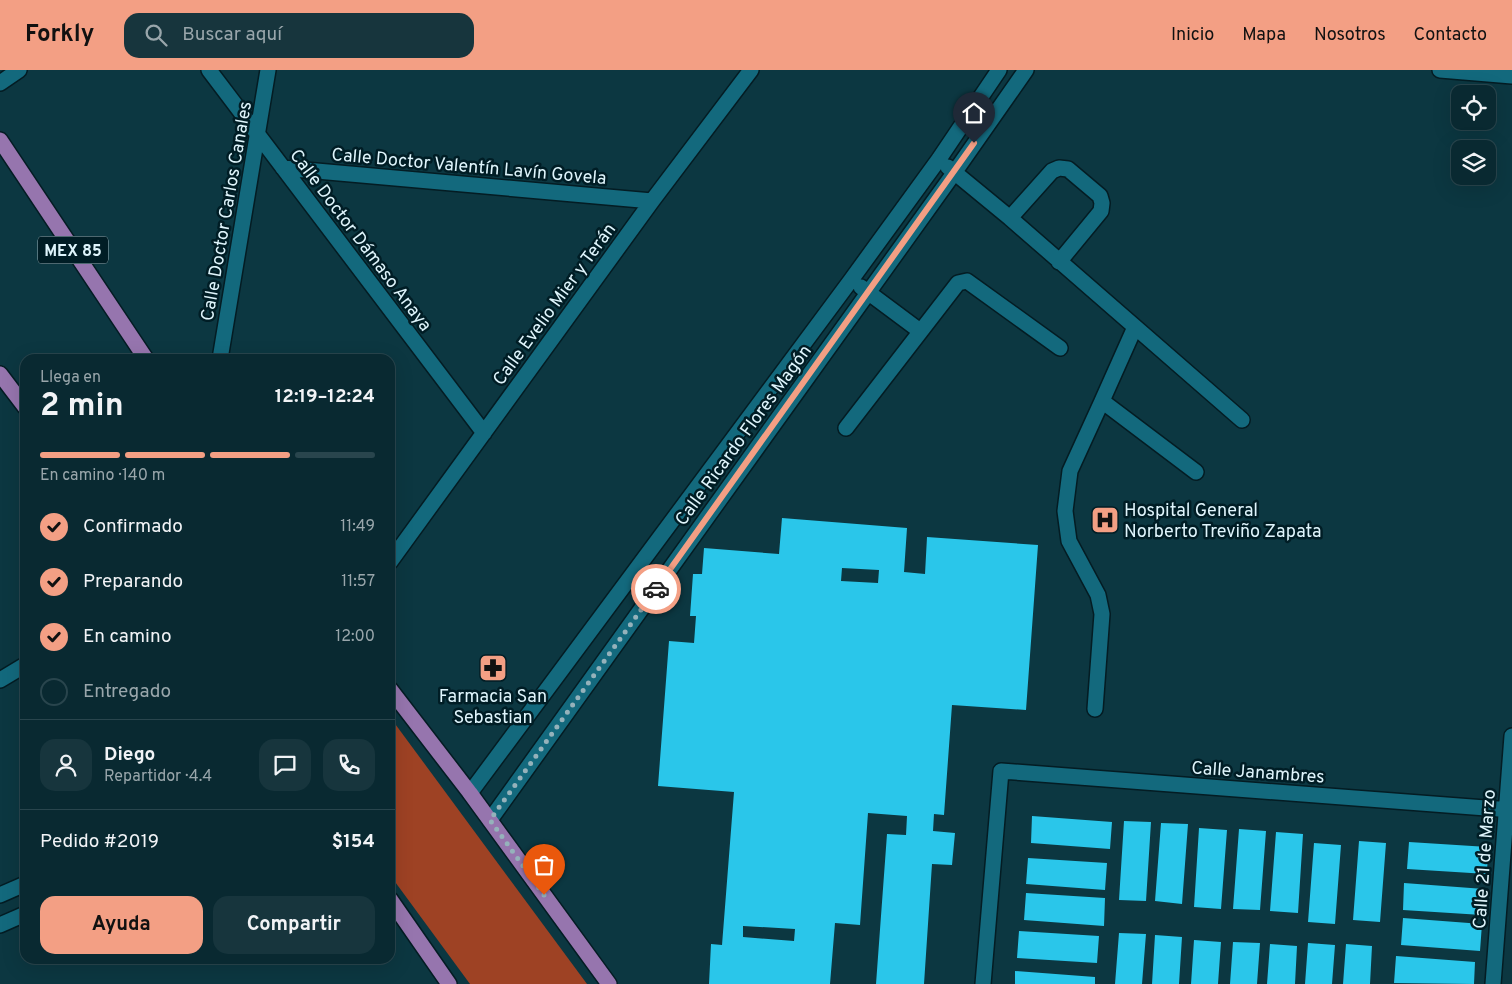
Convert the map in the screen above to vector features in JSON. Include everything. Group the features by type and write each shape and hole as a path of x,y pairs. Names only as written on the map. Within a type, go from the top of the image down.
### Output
{"main road":[{"name":"MEX 85","path":"0,140 143,354"},
{"path":"0,374 20,400"},
{"path":"395,696 470,793 609,984"},
{"path":"395,906 449,984"}],"street":[{"path":"0,84 19,70"},
{"name":"Calle Doctor Dámaso Anaya","path":"209,70 484,434"},
{"name":"Calle Doctor Carlos Canales","path":"221,354 259,135 268,70"},
{"name":"Calle Evelio Mier y Terán","path":"395,555 652,201 751,70"},
{"name":"Calle Ricardo Flores Magón","path":"470,793 851,280 939,159 999,70"},
{"name":"Calle Ricardo Flores Magón","path":"490,820 1026,70"},
{"path":"1440,70 1512,76"},
{"path":"939,159 1010,218 1242,420"},
{"name":"Calle Doctor Valentín Lavín Govela","path":"283,168 652,201"},
{"path":"1010,218 1052,171 1059,168 1068,169 1100,196 1102,203 1101,211 1060,262"},
{"path":"851,280 920,331"},
{"path":"846,428 958,283 968,281 1060,348"},
{"path":"1094,709 1102,614 1098,595 1069,542 1064,511 1070,471 1135,327"},
{"path":"1102,401 1196,472"},
{"path":"658,539 679,556"},
{"path":"0,680 20,668"},
{"name":"Calle 21 de Marzo","path":"1493,984 1509,810 1512,736"},
{"name":"Calle Janambres","path":"983,984 1001,771 1509,810"},
{"path":"0,895 20,886"},
{"path":"0,925 20,916"}],"shaded area":[{"path":"395,724 587,984 470,984 395,882"}],"building":[{"path":"782,518 907,528 904,572 925,574 927,537 1038,545 1026,710 952,705 944,815 934,814 933,831 955,833 952,865 932,864 924,984 876,984 887,834 906,835 907,816 868,813 860,925 835,923 830,984 709,984 711,944 722,945 734,792 658,786 669,641 694,643 696,616 690,616 693,574 702,574 704,548 779,554","holes":["842,568 879,570 878,583 841,581","743,926 795,929 794,941 743,937"]},
{"path":"1032,816 1112,822 1110,849 1031,843"},
{"path":"1124,821 1151,822 1146,901 1119,900"},
{"path":"1161,823 1188,824 1182,904 1155,901"},
{"path":"1199,828 1227,830 1221,909 1194,907"},
{"path":"1239,829 1266,831 1260,910 1233,909"},
{"path":"1276,832 1303,834 1298,913 1270,911"},
{"path":"1359,841 1386,843 1380,922 1353,920"},
{"path":"1409,842 1488,847 1487,874 1407,869"},
{"path":"1314,843 1341,845 1335,924 1308,922"},
{"path":"1028,858 1107,863 1105,890 1026,884"},
{"path":"1404,883 1484,889 1482,915 1403,910"},
{"path":"1026,893 1105,898 1104,926 1024,920"},
{"path":"1403,918 1482,924 1480,951 1401,945"},
{"path":"1019,931 1099,936 1097,963 1017,958"},
{"path":"1119,933 1146,934 1142,984 1115,984"},
{"path":"1155,935 1182,937 1179,984 1152,984"},
{"path":"1194,940 1221,942 1218,984 1191,984"},
{"path":"1233,942 1260,943 1257,984 1230,984"},
{"path":"1308,943 1335,945 1332,984 1305,984"},
{"path":"1270,944 1297,946 1295,984 1267,984"},
{"path":"1346,944 1372,946 1370,984 1343,984"},
{"path":"1396,956 1475,962 1474,984 1394,983"},
{"path":"1015,971 1095,977 1095,984 1015,984"}],"way so far":[{"path":"544,895 490,820 656,589"}],"place":[{"name":"Hospital General Norberto Treviño Zapata","path":"1105,520"},
{"name":"Farmacia San Sebastian","path":"493,668"}],"route":[{"path":"656,589 974,143"}]}
